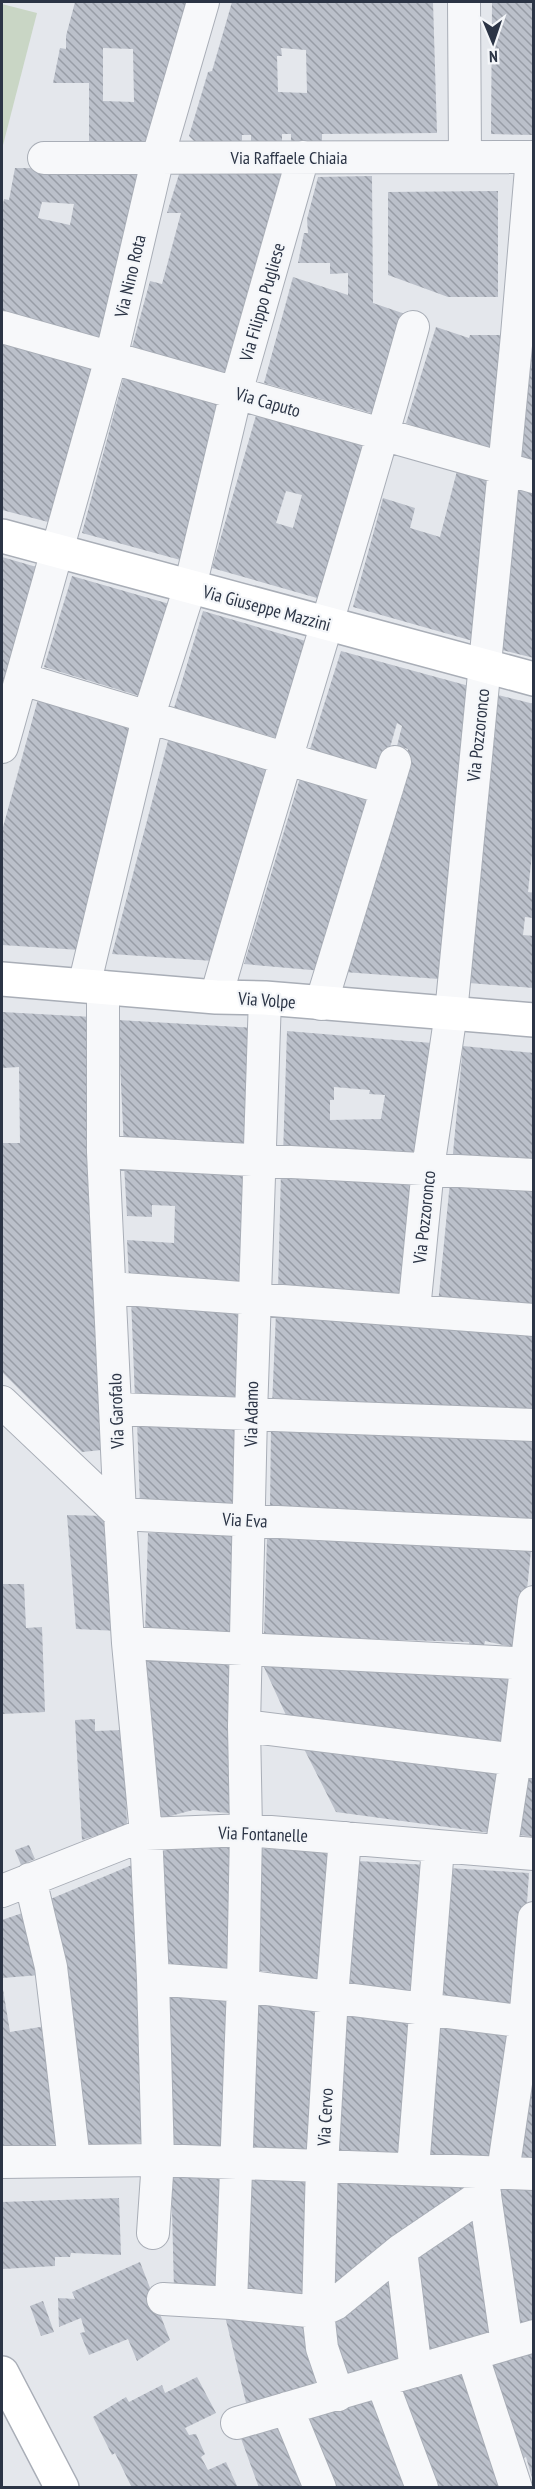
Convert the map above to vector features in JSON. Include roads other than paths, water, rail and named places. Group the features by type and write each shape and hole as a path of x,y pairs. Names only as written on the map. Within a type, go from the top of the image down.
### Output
{"main road":[{"name":"Via Giuseppe Mazzini","path":"2,536 534,679"},
{"name":"Via Volpe","path":"2,979 534,1020"},
{"path":"2,2373 62,2487"}],"street":[{"name":"Via Nino Rota","path":"2,747 111,358 158,157 203,2"},
{"path":"464,2 465,157"},
{"name":"Via Filippo Pugliese","path":"148,718 190,587 236,393 303,157"},
{"name":"Via Raffaele Chiaia","path":"44,158 533,158"},
{"name":"Via Pozzoronco","path":"414,1310 428,1168 451,1013 485,665 519,473 533,158"},
{"name":"Via Caputo","path":"2,327 519,473"},
{"path":"216,997 285,759 328,624 413,327"},
{"path":"22,679 285,759 391,776 321,1004"},
{"name":"Via Garofalo","path":"148,718 93,986 111,1288 120,1514 128,1643 146,1834 153,1979 158,2160 153,2233"},
{"name":"Via Adamo","path":"231,2303 243,1986 246,1830 245,1648 265,998"},
{"path":"103,1152 534,1175"},
{"path":"111,1288 534,1320"},
{"path":"2,1402 120,1514"},
{"path":"117,1409 534,1425"},
{"name":"Via Eva","path":"120,1514 534,1535"},
{"path":"501,1851 525,1761 534,1602"},
{"path":"128,1643 530,1663"},
{"path":"244,1726 525,1761"},
{"name":"Via Fontanelle","path":"2,1891 146,1834 246,1830 534,1854"},
{"name":"Via Cervo","path":"338,2395 322,2348 318,2312 322,2165 332,1997 345,1838"},
{"path":"413,2169 438,1847"},
{"path":"30,1879 51,1967 74,2160"},
{"path":"237,2424 520,2340 490,2178 529,2022 534,1918"},
{"path":"153,1979 243,1986 529,2022"},
{"path":"2,2162 158,2160 413,2169 490,2178 534,2174"},
{"path":"163,2299 318,2312 335,2304 490,2178"},
{"path":"401,2250 416,2371"},
{"path":"472,2354 516,2487"},
{"path":"382,2382 422,2487"},
{"path":"287,2408 320,2487"},
{"path":"528,2487 534,2485"}]}
